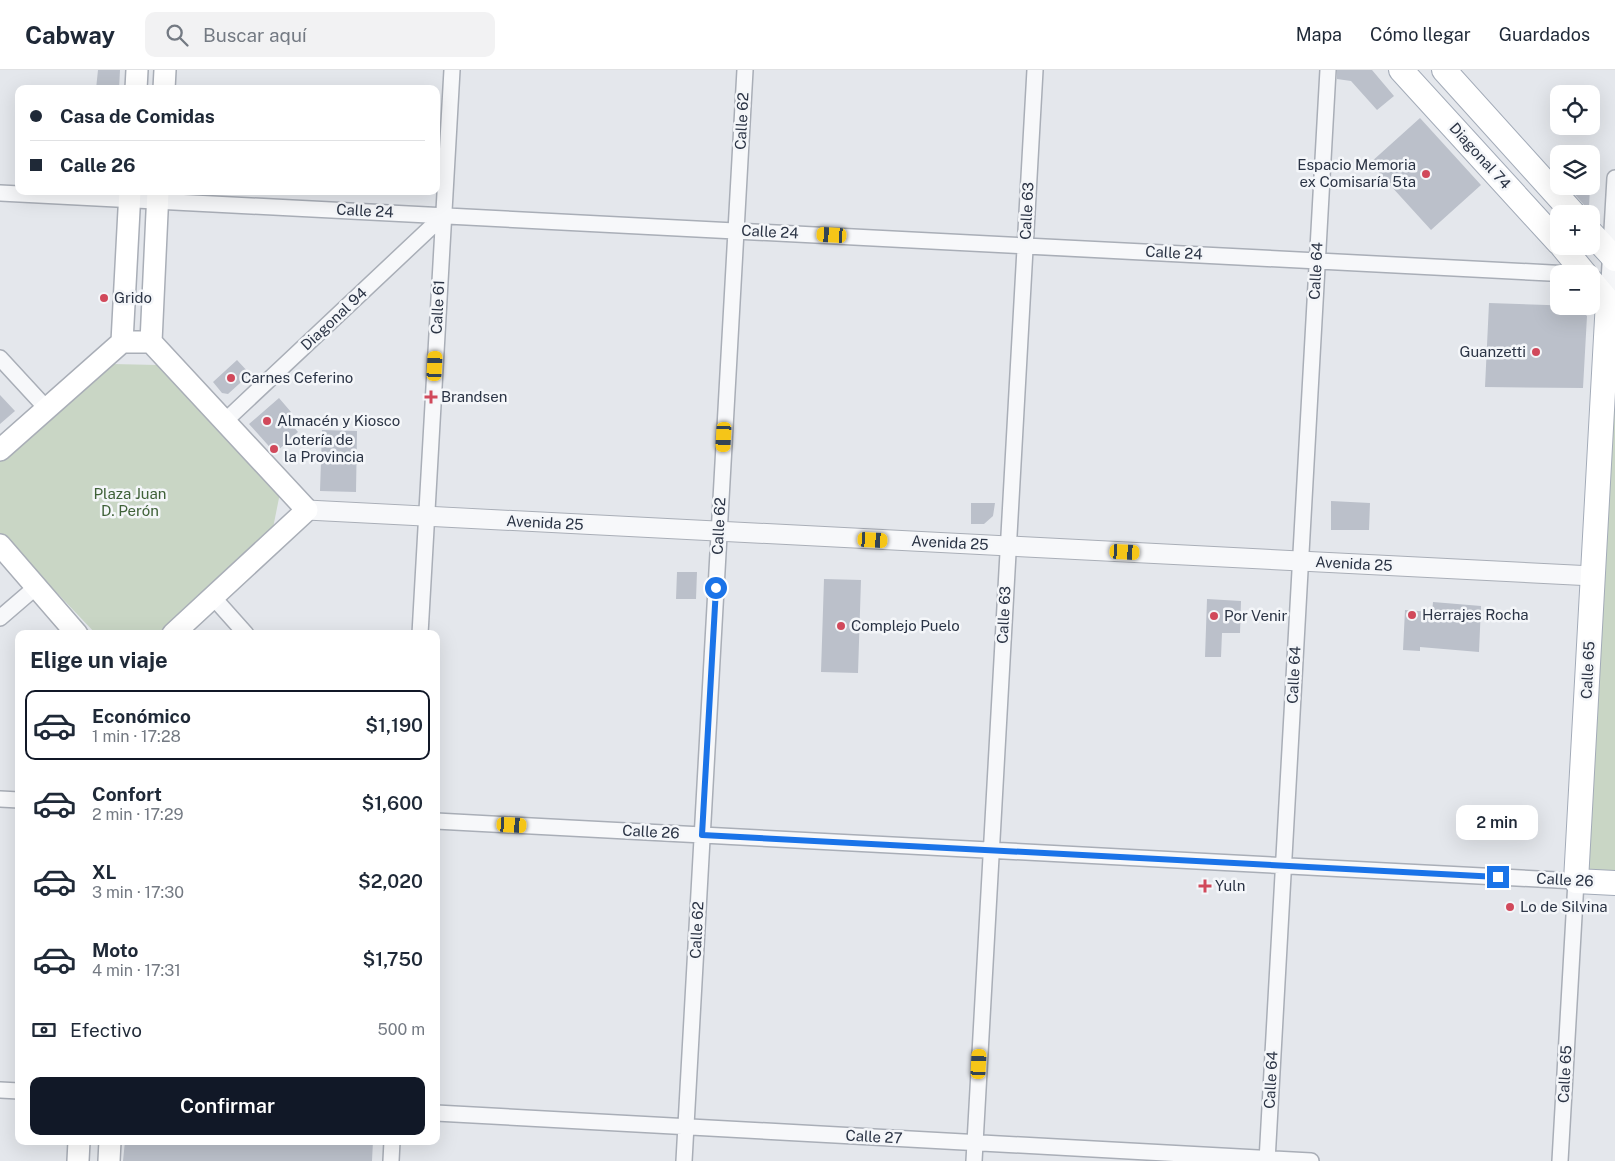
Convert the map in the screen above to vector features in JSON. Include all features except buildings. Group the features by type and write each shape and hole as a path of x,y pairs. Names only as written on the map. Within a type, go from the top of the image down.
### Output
{"main road":[{"path":"136,85 137,70"},
{"path":"164,85 165,70"},
{"name":"Diagonal 74","path":"1401,70 1550,233"},
{"name":"Diagonal 74","path":"1444,70 1566,205"},
{"path":"122,342 130,195"},
{"path":"158,196 151,342 307,510 177,630"},
{"path":"1600,252 1608,269"},
{"path":"1569,255 1578,265"},
{"name":"Calle 65","path":"1576,881 1608,299 1608,269"},
{"path":"0,450 122,342 151,342"},
{"path":"0,545 74,630"},
{"name":"Calle 26","path":"1576,881 1615,883"},
{"path":"78,1161 80,1145"},
{"path":"109,1161 110,1145"}],"street":[{"name":"Calle 61","path":"420,630 452,70"},
{"name":"Calle 62","path":"684,1161 745,70"},
{"name":"Calle 63","path":"974,1161 1034,70"},
{"name":"Calle 64","path":"1267,1160 1328,70"},
{"path":"1608,269 1615,178"},
{"name":"Calle 24","path":"0,193 15,193"},
{"name":"Calle 24","path":"130,195 444,215 1550,273"},
{"name":"Diagonal 94","path":"224,422 444,215"},
{"path":"0,358 47,409"},
{"name":"Avenida 25","path":"307,510 1593,576"},
{"path":"0,618 36,587"},
{"path":"213,597 242,630"},
{"path":"0,799 15,800"},
{"name":"Calle 26","path":"440,821 1576,881"},
{"name":"Calle 65","path":"1560,1161 1576,881"},
{"path":"0,1090 15,1091"},
{"name":"Calle 27","path":"440,1113 1311,1161"},
{"path":"391,1161 392,1145"}],"green space":[{"path":"1615,363 1615,874 1586,872"},
{"name":"Plaza Juan D. Perón","path":"112,364 158,365 280,493 273,528 164,630 92,630 0,533 0,460"}],"place":[{"name":"Espacio Memoria ex Comisaría 5ta","path":"1426,174"},
{"name":"Grido","path":"104,298"},
{"name":"Guanzetti","path":"1536,352"},
{"name":"Carnes Ceferino","path":"231,378"},
{"name":"Brandsen","path":"431,397"},
{"name":"Almacén y Kiosco","path":"267,421"},
{"name":"Lotería de la Provincia","path":"274,449"},
{"name":"Herrajes Rocha","path":"1412,615"},
{"name":"Por Venir","path":"1214,616"},
{"name":"Complejo Puelo","path":"841,626"},
{"name":"Yuln","path":"1205,886"},
{"name":"Lo de Silvina","path":"1510,907"}],"route":[{"path":"716,588 702,835 1498,877"}]}
